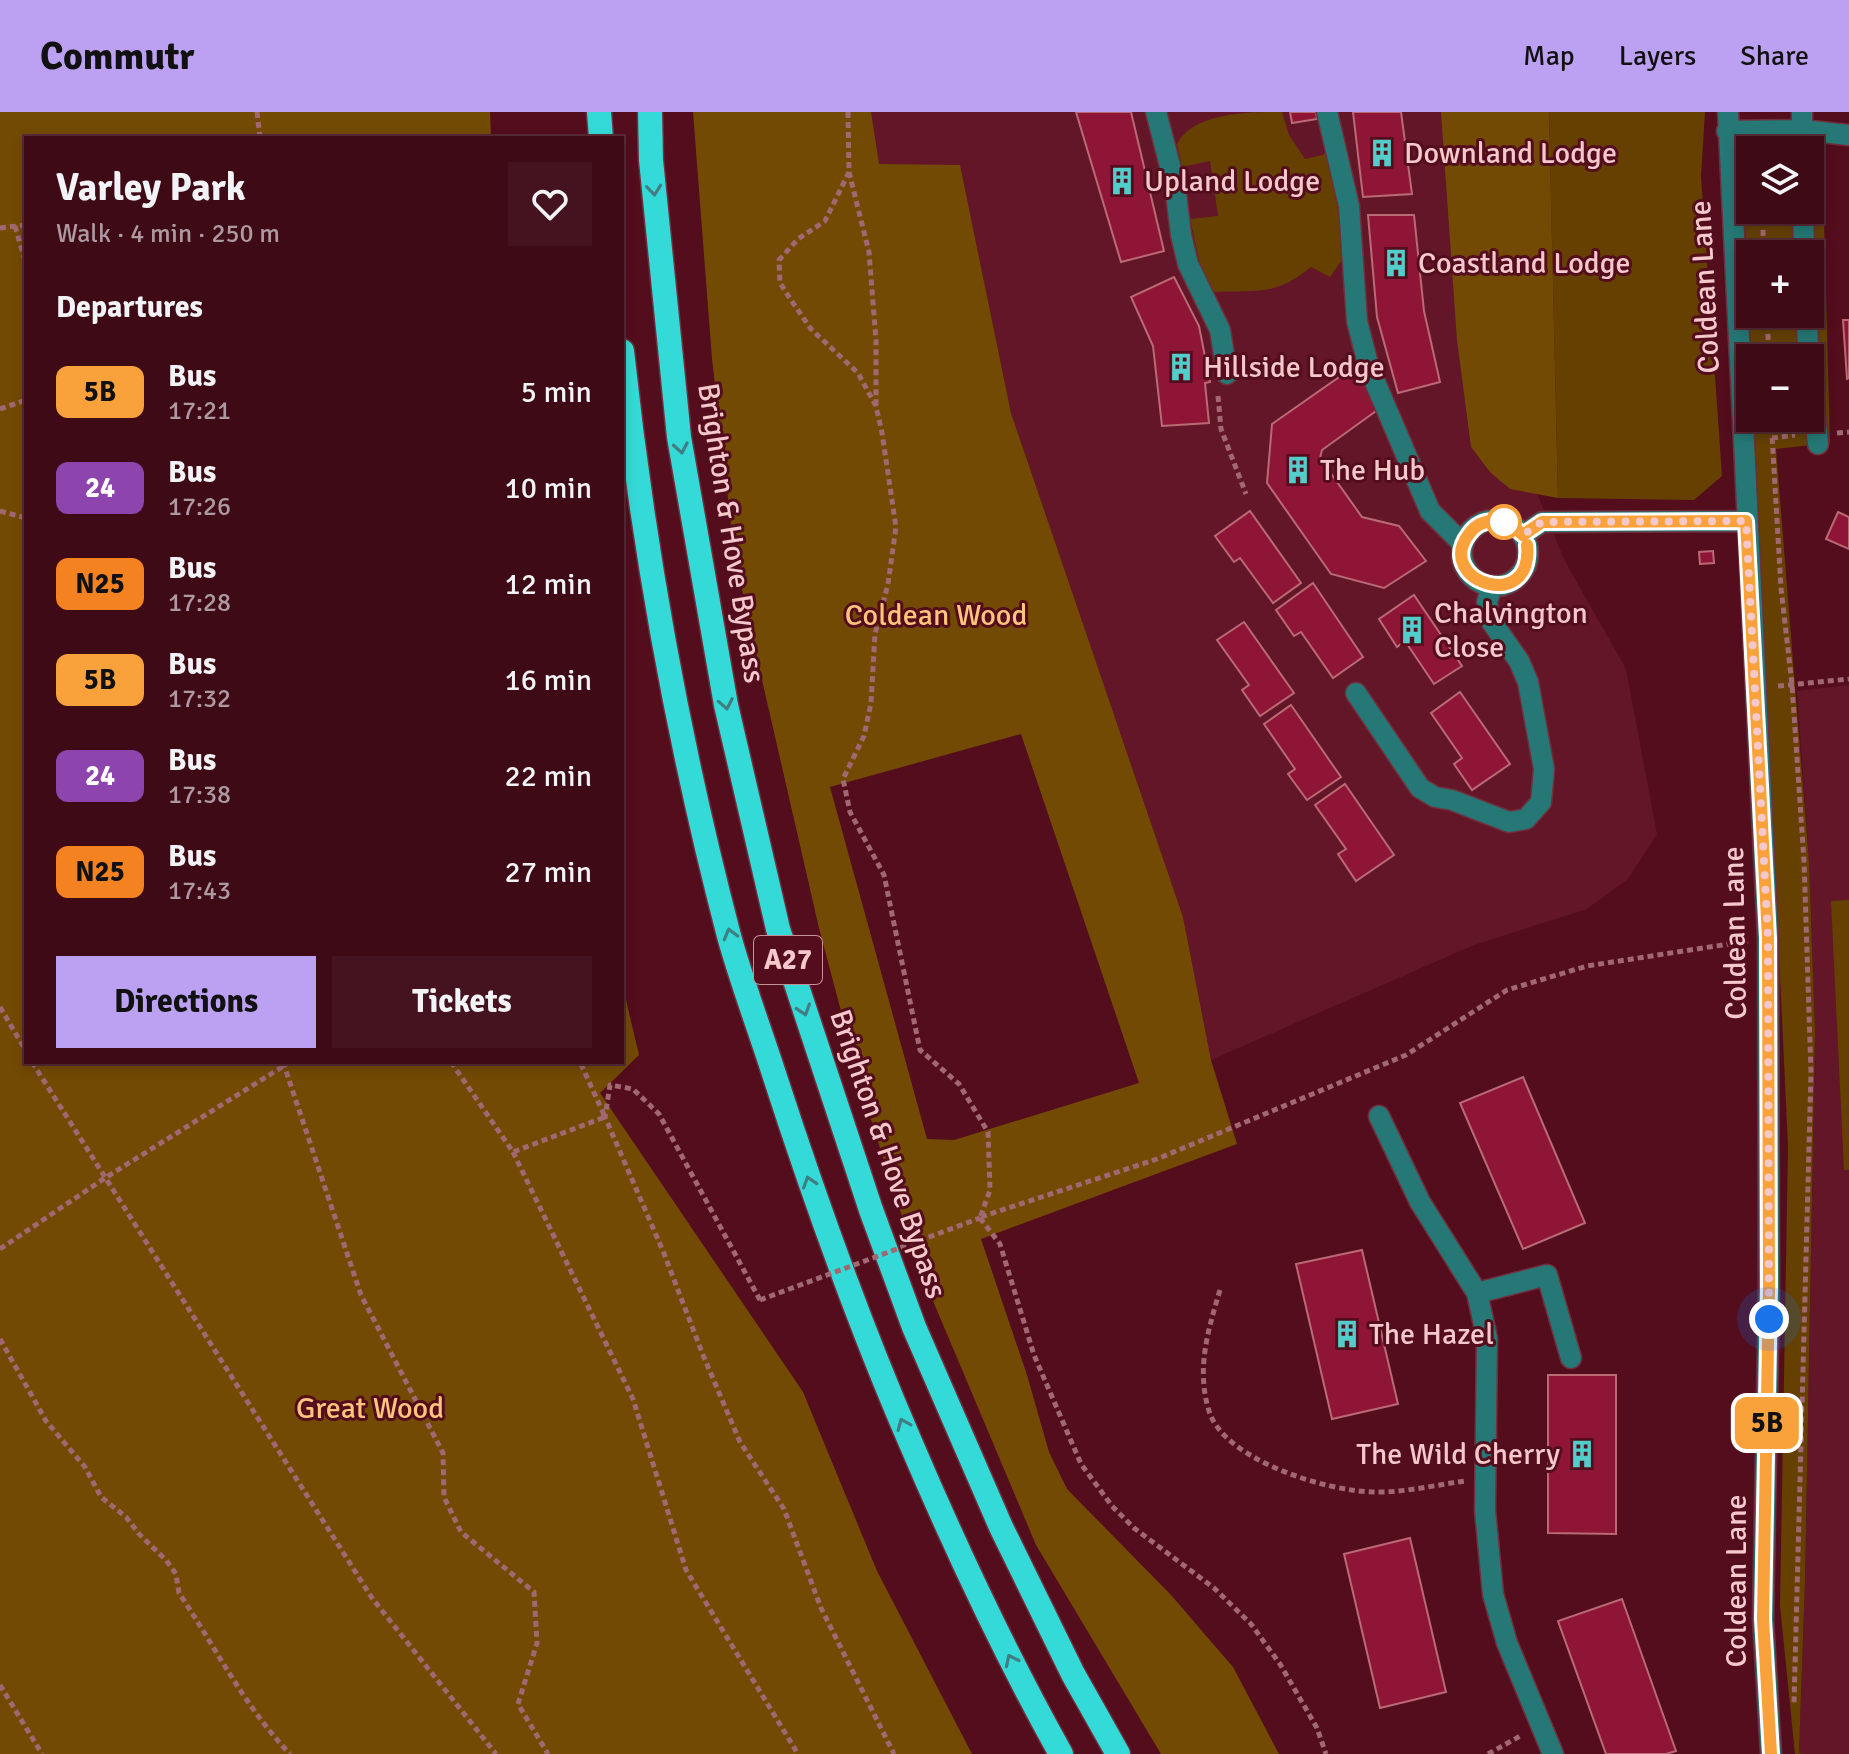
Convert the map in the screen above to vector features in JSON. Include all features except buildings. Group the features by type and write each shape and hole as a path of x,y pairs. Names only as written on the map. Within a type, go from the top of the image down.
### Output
{"highway":[{"path":"599,112 601,136"},
{"name":"Brighton & Hove Bypass","path":"650,112 651,160 679,437 726,705 778,929 871,1210 914,1327 1001,1527 1073,1674 1118,1754"},
{"name":"A27","path":"624,371 632,449 678,715 730,938 821,1220 870,1348 956,1549 1030,1699 1061,1754"},
{"name":"A27","path":"1030,1699 1052,1754"}],"street":[{"path":"1156,112 1173,174 1188,264 1220,330 1221,378"},
{"path":"1327,112 1349,206 1357,321 1369,368 1430,511 1463,544"},
{"path":"1727,122 1849,135"},
{"name":"Coldean Lane","path":"1727,122 1768,938 1769,1289 1763,1619 1771,1754"},
{"path":"1817,432 1818,444"},
{"path":"1496,520 1515,527 1523,535 1528,555 1520,575 1502,585 1492,586 1482,584 1468,571 1462,553 1463,544 1476,527 1496,520"},
{"path":"1523,535 1542,522 1746,521"},
{"path":"1356,693 1420,788 1435,797 1452,800 1509,822 1526,819 1541,802 1544,769 1528,682 1519,661 1489,618 1487,602 1492,586"},
{"path":"1379,1116 1420,1202 1477,1293 1487,1338 1485,1510 1493,1594 1507,1643 1553,1754"},
{"path":"1477,1293 1547,1275 1571,1358"}],"path":[{"path":"257,112 260,136"},
{"path":"848,112 849,172 869,252 876,340 876,406 896,527 888,584 875,634 871,703 864,736 843,779 850,812 884,875 920,1050 959,1084 988,1132 990,1190 980,1218"},
{"path":"849,172 825,221 798,239 779,260 780,283 811,329 858,373 876,406"},
{"path":"0,228 24,225"},
{"path":"15,226 24,257"},
{"path":"1221,378 1221,429 1246,494"},
{"path":"0,409 24,401"},
{"path":"1772,432 1781,588 1792,685 1804,861 1811,1073 1794,1706"},
{"path":"0,511 24,517"},
{"path":"1757,689 1849,679"},
{"path":"605,1117 610,1085 633,1089 659,1114 760,1300 980,1218 1157,1159 1406,1055 1507,990 1587,966 1768,938"},
{"path":"0,1007 24,1048"},
{"path":"33,1064 372,1598 496,1754"},
{"path":"0,1249 283,1064 361,1295 443,1453 444,1497 461,1532 534,1592 537,1643 518,1704 548,1754"},
{"path":"452,1064 513,1152 633,1399 686,1570 798,1754"},
{"path":"581,1064 740,1442 784,1509 821,1608 894,1754"},
{"path":"513,1152 605,1117"},
{"path":"980,1218 1000,1244 1034,1355 1081,1464 1112,1506 1134,1528 1205,1580 1251,1624 1280,1664 1317,1728 1326,1754"},
{"path":"1220,1290 1203,1345 1204,1379 1209,1413 1235,1444 1257,1459 1283,1470 1346,1490 1375,1492 1485,1479"},
{"path":"0,1339 46,1421 85,1467 101,1497 126,1517 176,1574 179,1593 244,1699 263,1726 290,1754"},
{"path":"0,1685 42,1754"},
{"path":"1488,1754 1540,1723"}],"shaded area":[{"path":"848,112 1521,112 1522,442 1538,496 1565,561 1626,669 1657,834 1628,879 1587,909 1474,945 1211,1060 1183,917 1011,413 960,166 879,164"},
{"path":"1282,112 1289,135 1305,159 1326,154 1338,209 1342,260 1330,277 1311,267 1276,288 1213,292 1200,264 1190,219 1218,216 1210,161 1182,167 1177,144 1185,133 1209,120 1239,114"},
{"path":"1549,112 1705,112 1701,176 1722,476 1694,500 1558,498"},
{"path":"1824,156 1826,156 1824,218"},
{"path":"1824,218 1830,443 1776,449 1809,861 1815,1029 1799,1753 1804,1754 1795,1754 1780,1606 1788,1147 1755,432 1824,432 1824,344 1750,344 1750,328 1824,328 1824,240 1746,240 1745,224 1824,224"},
{"path":"1849,685 1849,1754 1804,1754 1799,1753 1815,1029 1809,861 1797,691"},
{"path":"1849,900 1849,1170 1844,1170 1831,901"}],"green space":[{"name":"Great Wood","path":"0,112 490,112 491,136 24,136 24,1064 624,1064 624,991 639,1055 600,1093 803,1392 877,1571 972,1754 0,1754"},
{"name":"Coldean Wood","path":"693,112 871,112 879,164 960,165 1011,413 1183,917 1211,1060 1237,1144 981,1239 1027,1375 1049,1452 1067,1489 1171,1595 1233,1667 1279,1754 1161,1754 1036,1545 917,1263 864,1098 819,928 745,606 731,525 712,359","holes":["1021,734 1139,1083 954,1140 927,1139 830,787"]},
{"path":"1441,112 1549,112 1558,498 1510,489 1490,472 1471,447 1457,340"}],"bus line":[{"name":"5B","path":"1527,545 1526,566 1520,575 1502,585 1482,584 1474,579 1464,563 1463,544 1468,534 1485,522 1496,520 1515,527 1523,535 1542,522 1746,521 1768,938 1769,1289 1763,1619 1771,1754"}],"place":[{"name":"Downland Lodge","path":"1382,153"},
{"name":"Upland Lodge","path":"1122,181"},
{"name":"Coastland Lodge","path":"1396,263"},
{"name":"Hillside Lodge","path":"1181,367"},
{"name":"The Hub","path":"1298,470"},
{"name":"Chalvington Close","path":"1412,630"},
{"name":"The Hazel","path":"1347,1334"},
{"name":"The Wild Cherry","path":"1582,1454"}],"route":[{"path":"1504,522 1523,535 1542,522 1746,521 1768,938 1769,1319"}]}
